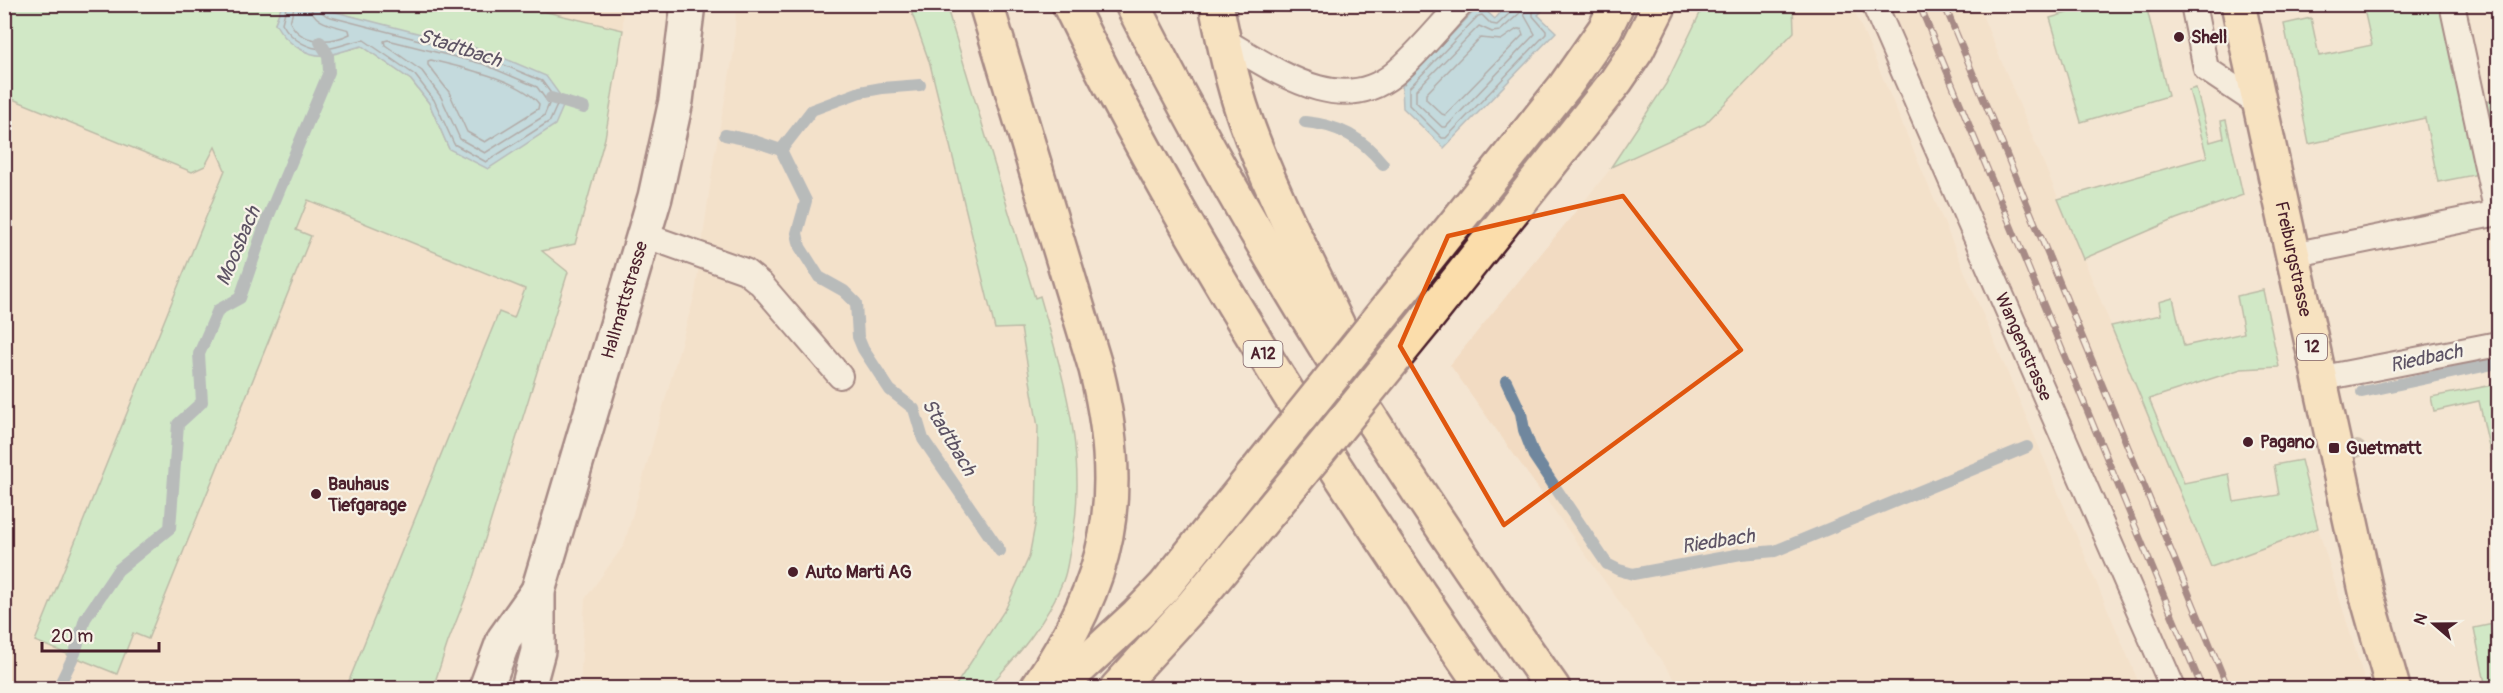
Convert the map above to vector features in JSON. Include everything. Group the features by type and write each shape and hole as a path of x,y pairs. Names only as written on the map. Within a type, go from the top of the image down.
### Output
{"main road":[{"name":"Hallmattstrasse","path":"528,688 538,651 538,591 644,235 667,149 676,101 688,4"},
{"path":"986,4 1096,369 1103,396 1110,444 1111,498 1108,526 1097,575 1077,625 1037,688"},
{"name":"A12","path":"1069,4 1156,171 1261,350 1365,515 1484,688"},
{"path":"1132,4 1204,141 1310,322 1412,484 1553,688"},
{"path":"1216,4 1223,40 1246,120 1262,161 1412,484"},
{"path":"1058,688 1164,587 1565,86 1605,29 1617,4"},
{"path":"1117,688 1191,608 1425,321 1616,81 1637,50 1660,4"},
{"name":"Freiburgstrasse","path":"2238,4 2367,596 2393,688"},
{"name":"Hallmattstrasse","path":"486,688 504,639 538,591"}],"lane":[{"path":"1223,40 1296,81 1334,93 1371,89 1394,74 1461,4"},
{"name":"Wangenstrasse","path":"1874,4 2173,688"},
{"path":"2193,4 2205,69 2260,105"},
{"path":"2292,255 2498,213 2452,4"},
{"path":"644,235 744,271 761,284 840,376"},
{"path":"2318,379 2499,344"}],"highlighted area":[{"path":"1623,196 1741,350 1504,525 1400,346 1448,236"}],"shaded area":[{"path":"517,5 623,5 623,30"},
{"path":"736,5 910,5 930,64 995,328 1021,327 1038,427 1036,520 1029,557 1006,608 954,688 580,688 585,599 624,545 695,294 714,158 734,51"},
{"path":"1794,5 1852,5 2141,688 1681,688 1450,365 1612,167 1705,124 1794,31"},
{"path":"1874,5 1978,5 2211,566 2318,528 2367,688 2173,688"},
{"path":"4,66 215,147 538,284 416,688 5,688"}],"green space":[{"path":"2097,4 2146,5 2168,96 2081,122 2050,18"},
{"path":"4,5 282,5 275,23 307,48 314,52 332,53 362,46 411,80 429,103 449,149 406,31 328,10 321,5 517,5 623,30 605,138 575,244 542,251 568,272 472,581 433,688 346,688 499,312 514,318 525,289 308,200 296,230 311,236 148,639 133,633 117,674 35,641 225,170 215,147 205,166 192,172 5,96"},
{"path":"909,5 946,5 1035,298 1040,296 1058,359 1072,421 1076,453 1075,517 1063,581 1040,625 987,688 954,688 1006,608 1029,557 1036,520 1038,427 1021,328 995,329 930,64"},
{"path":"1704,5 1793,5 1794,32 1705,124 1611,167 1666,84"},
{"path":"2363,5 2443,5 2479,174 2438,182 2425,118 2309,144 2284,24 2311,18 2319,56 2372,45"},
{"path":"2196,88 2210,142 2224,138 2221,121 2226,120 2243,195 2176,219 2083,259 2058,199 2207,157 2189,90"},
{"path":"2498,99 2498,138 2490,139 2482,103"},
{"path":"2263,290 2279,367 2241,369 2149,399 2184,483 2229,474 2234,502 2279,495 2274,465 2301,460 2318,528 2211,567 2111,326 2161,315 2159,302 2173,298 2184,346 2244,333 2237,296"},
{"path":"2498,384 2498,487 2479,401 2434,411 2431,397"},
{"path":"2498,623 2498,688 2486,688 2474,628"}],"water":[{"path":"282,5 321,5 328,10 487,51 546,76 565,102 555,125 488,169 449,149 429,103 411,80 362,46 329,55 320,55 304,51 290,42 275,23"},
{"path":"1480,5 1495,19 1507,5 1548,5 1538,15 1556,32 1444,148 1403,108 1402,86"}],"waterway":[{"name":"Moosbach","path":"58,688 75,653 85,619 118,570 170,528 178,424 202,402 199,354 218,310 240,298 266,222 329,72 328,55 320,42"},
{"name":"Riedbach","path":"781,150 812,110 860,92 920,85"},
{"name":"Stadtbach","path":"551,98 584,108"},
{"name":"Riedbach","path":"1305,122 1329,126 1349,134 1367,147 1383,164"},
{"name":"Stadtbach","path":"725,135 781,150 806,201 797,233 800,247 819,277 844,291 856,303 858,337 863,349 890,390 914,409 923,439 1000,551"},
{"name":"Riedbach","path":"2362,392 2498,363"},
{"name":"Riedbach","path":"1506,381 1521,413 1524,430 1534,456 1607,564 1633,574 1741,554 1775,551 2027,447"}],"railway":[{"path":"1919,4 2202,688"},
{"path":"1944,4 2228,688"}],"place":[{"name":"Shell","path":"2179,37"},
{"name":"Pagano","path":"2248,442"},
{"name":"Guetmatt","path":"2334,448"},
{"name":"Bauhaus Tiefgarage","path":"316,494"},
{"name":"Auto Marti AG","path":"793,572"}]}
